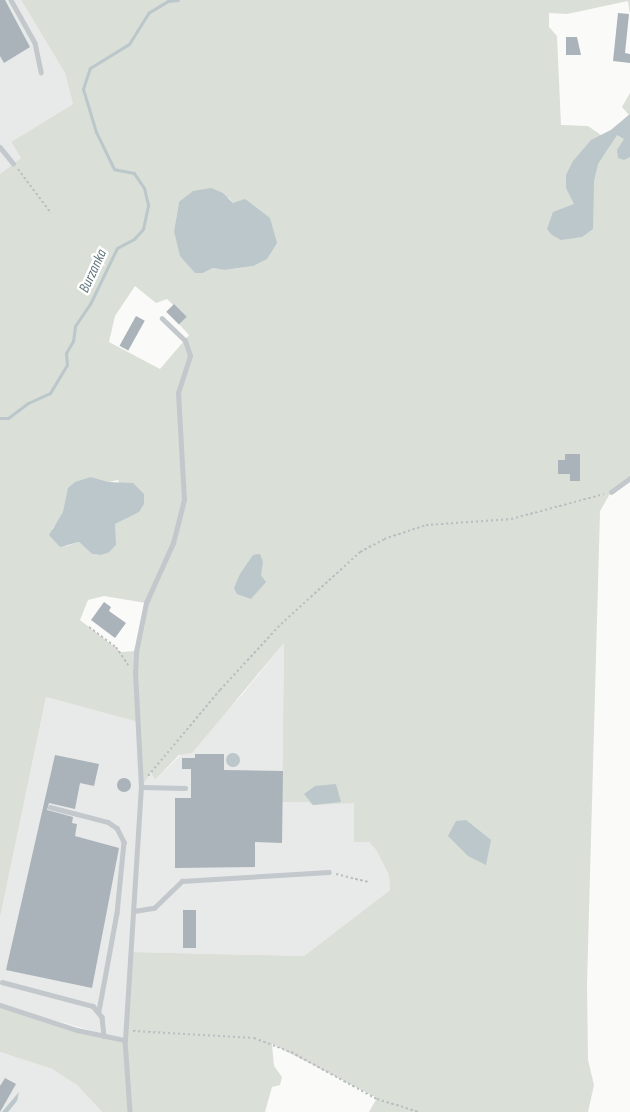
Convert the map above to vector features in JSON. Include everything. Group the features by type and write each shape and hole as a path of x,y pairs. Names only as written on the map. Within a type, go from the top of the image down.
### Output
{"lane":[{"path":"11,0 35,43 41,72"},
{"path":"0,147 13,163"},
{"path":"130,1112 125,1031 141,787 134,674 146,603 173,543 184,500 178,393 190,356 185,341 162,319"},
{"path":"611,492 630,478"},
{"path":"141,787 185,788"},
{"path":"50,807 108,822 117,828 124,842 117,913 99,1012 104,1036"},
{"path":"134,911 154,908 182,881 329,872"},
{"path":"2,982 85,1003 99,1012"},
{"path":"0,1005 104,1036 125,1040"}],"path":[{"path":"13,163 51,212"},
{"path":"141,787 220,690 281,624 360,552 384,539 426,525 446,521 511,519 611,492"},
{"path":"89,627 116,647 134,674"},
{"path":"329,872 368,882"},
{"path":"125,1031 254,1038 291,1052 369,1095 418,1112"}],"shaded area":[{"path":"0,0 21,0 65,73 73,104 11,142 21,158 0,174"},
{"path":"21,0 630,0 630,14 628,1 567,14 549,13 549,27 557,36 561,125 588,126 601,135 611,130 629,115 622,107 630,93 630,479 611,492 600,511 587,984 588,1060 594,1085 588,1112 369,1112 377,1098 272,1044 274,1066 282,1077 280,1085 272,1087 265,1112 102,1112 77,1085 52,1069 0,1052 0,1005 77,1030 125,1040 131,952 304,956 390,890 389,875 376,850 369,842 354,842 354,803 313,805 308,802 282,802 284,643 192,753 179,755 155,780 151,772 141,787 138,722 46,697 0,918 0,174 21,158 11,142 73,104 65,73","holes":["229,198 233,203 239,202 253,266 226,270 213,268 203,273 174,231 179,202","135,286 156,303 167,299 186,317 179,324 189,335 160,369 109,342 115,316","91,477 109,482 118,480 132,514 115,524 108,553 101,555 92,554 79,542 66,546 52,529","104,596 146,603 136,651 121,652 80,620 88,600"]},
{"path":"630,114 630,157 624,160 618,158 617,150 624,139 617,135 598,164 594,181 593,229 582,237 561,240 552,235 547,229 553,212 574,204 566,188 566,175 573,161 591,140 611,130"},
{"path":"211,188 223,193 233,203 245,199 270,218 277,243 267,259 253,266 225,270 213,268 203,273 195,273 180,256 174,231 179,202 193,191"},
{"path":"91,477 109,482 133,483 144,494 144,504 139,512 115,524 116,545 108,553 101,555 92,554 79,542 60,547 49,535 63,512 68,488 75,482"},
{"path":"260,554 263,562 261,575 266,582 251,599 237,594 234,588 240,574 253,555"},
{"path":"284,643 282,801 355,803 354,842 369,842 376,850 389,875 390,890 304,956 132,952 125,1040 0,1005 0,918 46,697 138,722 155,780 241,696"},
{"path":"233,753 238,755 240,760 238,765 233,767 228,765 226,760 228,755"},
{"path":"336,784 341,802 313,805 304,794 315,786"},
{"path":"466,820 491,840 486,865 468,856 448,836 456,821"},
{"path":"0,1052 52,1069 77,1085 102,1112 0,1112"},
{"path":"19,1092 17,1101 8,1112 2,1112"}],"building":[{"path":"0,0 5,0 30,47 4,63 0,56"},
{"path":"618,13 629,14 625,53 630,54 630,63 613,61"},
{"path":"566,37 577,37 581,55 566,55"},
{"path":"174,304 187,317 179,325 166,312"},
{"path":"136,316 145,321 128,351 120,346"},
{"path":"565,454 580,454 580,481 570,481 570,474 558,474 558,460 565,460"},
{"path":"104,602 111,607 109,611 126,623 115,638 91,620"},
{"path":"195,754 224,754 224,770 283,771 282,843 255,842 255,867 175,868 175,798 191,798 191,769 182,769 182,758 195,758"},
{"path":"55,755 99,764 94,786 80,783 75,809 49,803 47,810 73,817 72,823 77,824 75,836 119,848 92,988 6,970"},
{"path":"121,778 127,778 131,785 127,792 121,792 117,788 117,782"},
{"path":"183,910 196,910 196,948 183,948"},
{"path":"5,1078 16,1084 0,1112 0,1086"}],"waterway":[{"name":"Burzanka","path":"0,418 8,418 28,403 50,393 67,365 66,353 73,341 75,326 90,304 117,248 134,239 143,229 148,205 144,188 134,173 114,169 96,132 83,89 90,68 129,44 148,13 168,1 178,0"}]}
